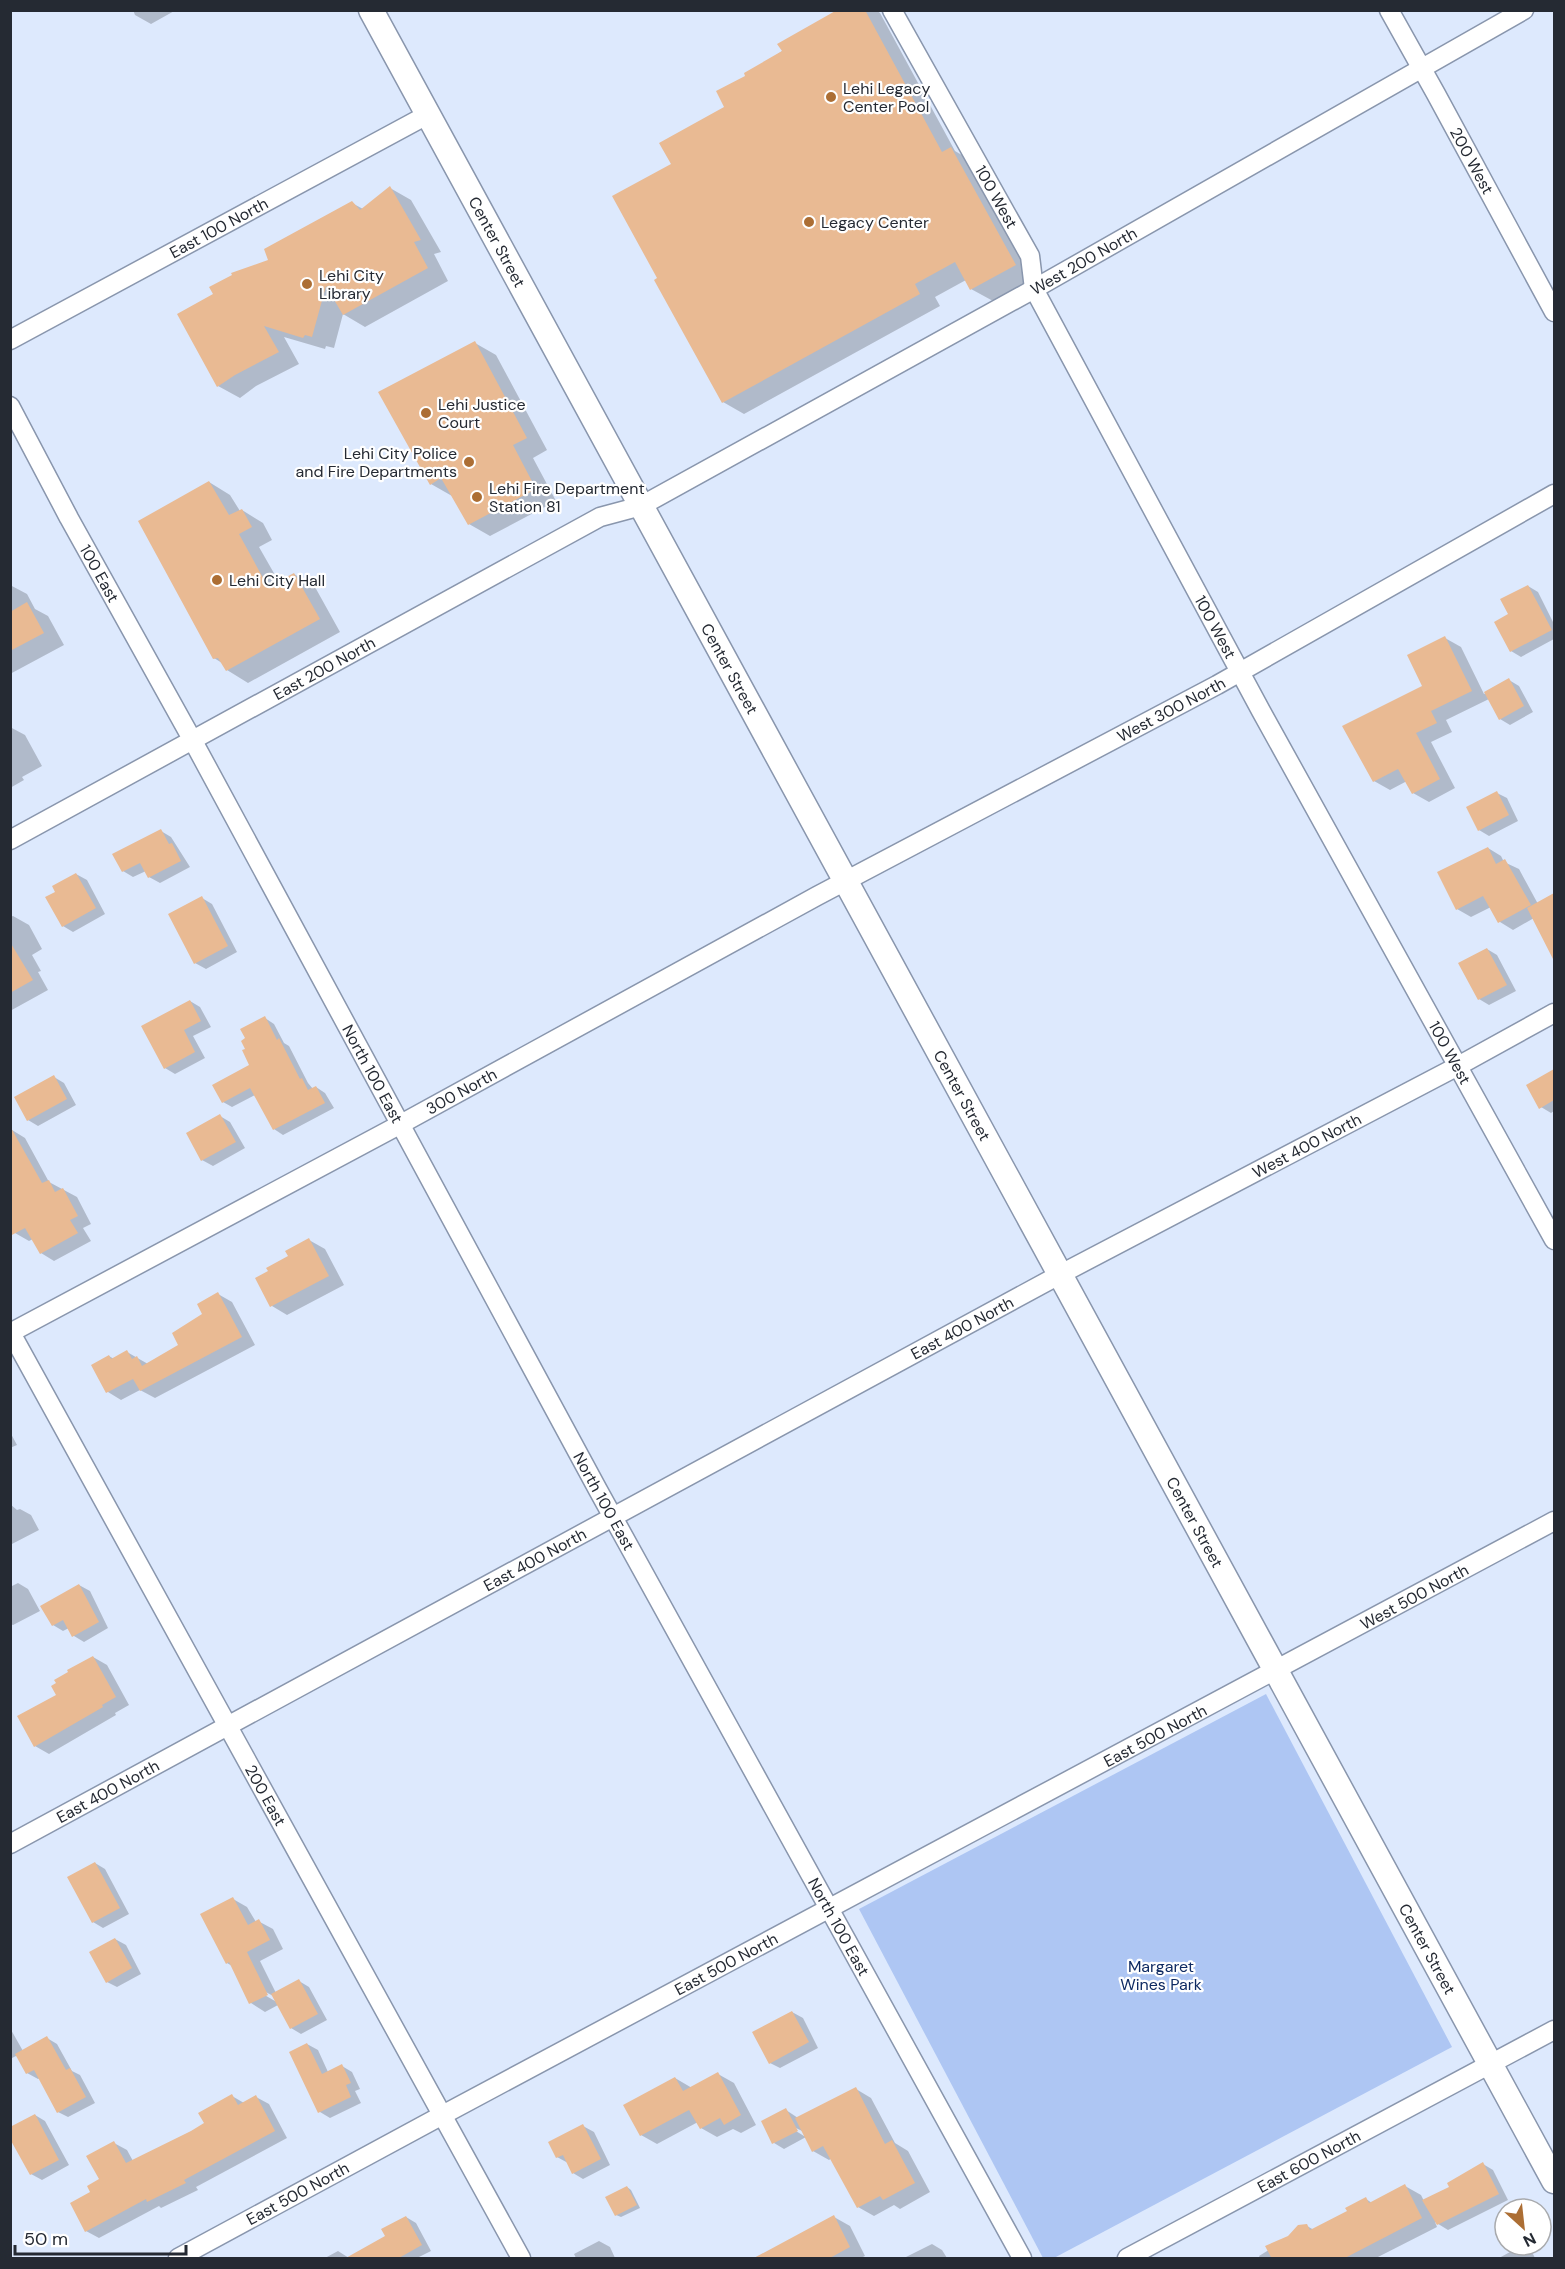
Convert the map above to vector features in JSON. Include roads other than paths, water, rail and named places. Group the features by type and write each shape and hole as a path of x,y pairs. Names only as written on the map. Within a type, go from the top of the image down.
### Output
{"street":[{"name":"Center Street","path":"371,10 1554,2181"},
{"name":"100 West","path":"892,10 1030,256 1034,290 1240,672 1554,1240"},
{"name":"200 West","path":"1389,10 1554,312"},
{"name":"West 200 North","path":"641,506 1034,290 1524,10"},
{"name":"East 100 North","path":"10,340 427,115"},
{"name":"100 East","path":"10,406 74,528 193,741"},
{"name":"West 300 North","path":"846,882 1240,672 1554,494"},
{"name":"East 200 North","path":"10,840 600,517 641,506"},
{"name":"North 100 East","path":"193,741 613,1517 1022,2259"},
{"name":"300 North","path":"11,1332 401,1124 846,882"},
{"name":"West 400 North","path":"1059,1275 1458,1066 1554,1013"},
{"name":"East 400 North","path":"10,1844 1059,1275"},
{"name":"200 East","path":"11,1332 521,2259"},
{"name":"West 500 North","path":"1276,1672 1554,1521"},
{"name":"East 500 North","path":"178,2259 441,2115 1276,1672"},
{"name":"East 600 North","path":"1128,2259 1554,2030"}],"place":[{"name":"Lehi Legacy Center Pool","path":"831,97"},
{"name":"Legacy Center","path":"809,222"},
{"name":"Lehi City Library","path":"307,284"},
{"name":"Lehi Justice Court","path":"426,413"},
{"name":"Lehi City Police and Fire Departments","path":"469,462"},
{"name":"Lehi Fire Department Station 81","path":"477,497"},
{"name":"Lehi City Hall","path":"217,580"}],"park label":[{"name":"Margaret Wines Park","path":"1161,1975"}]}
